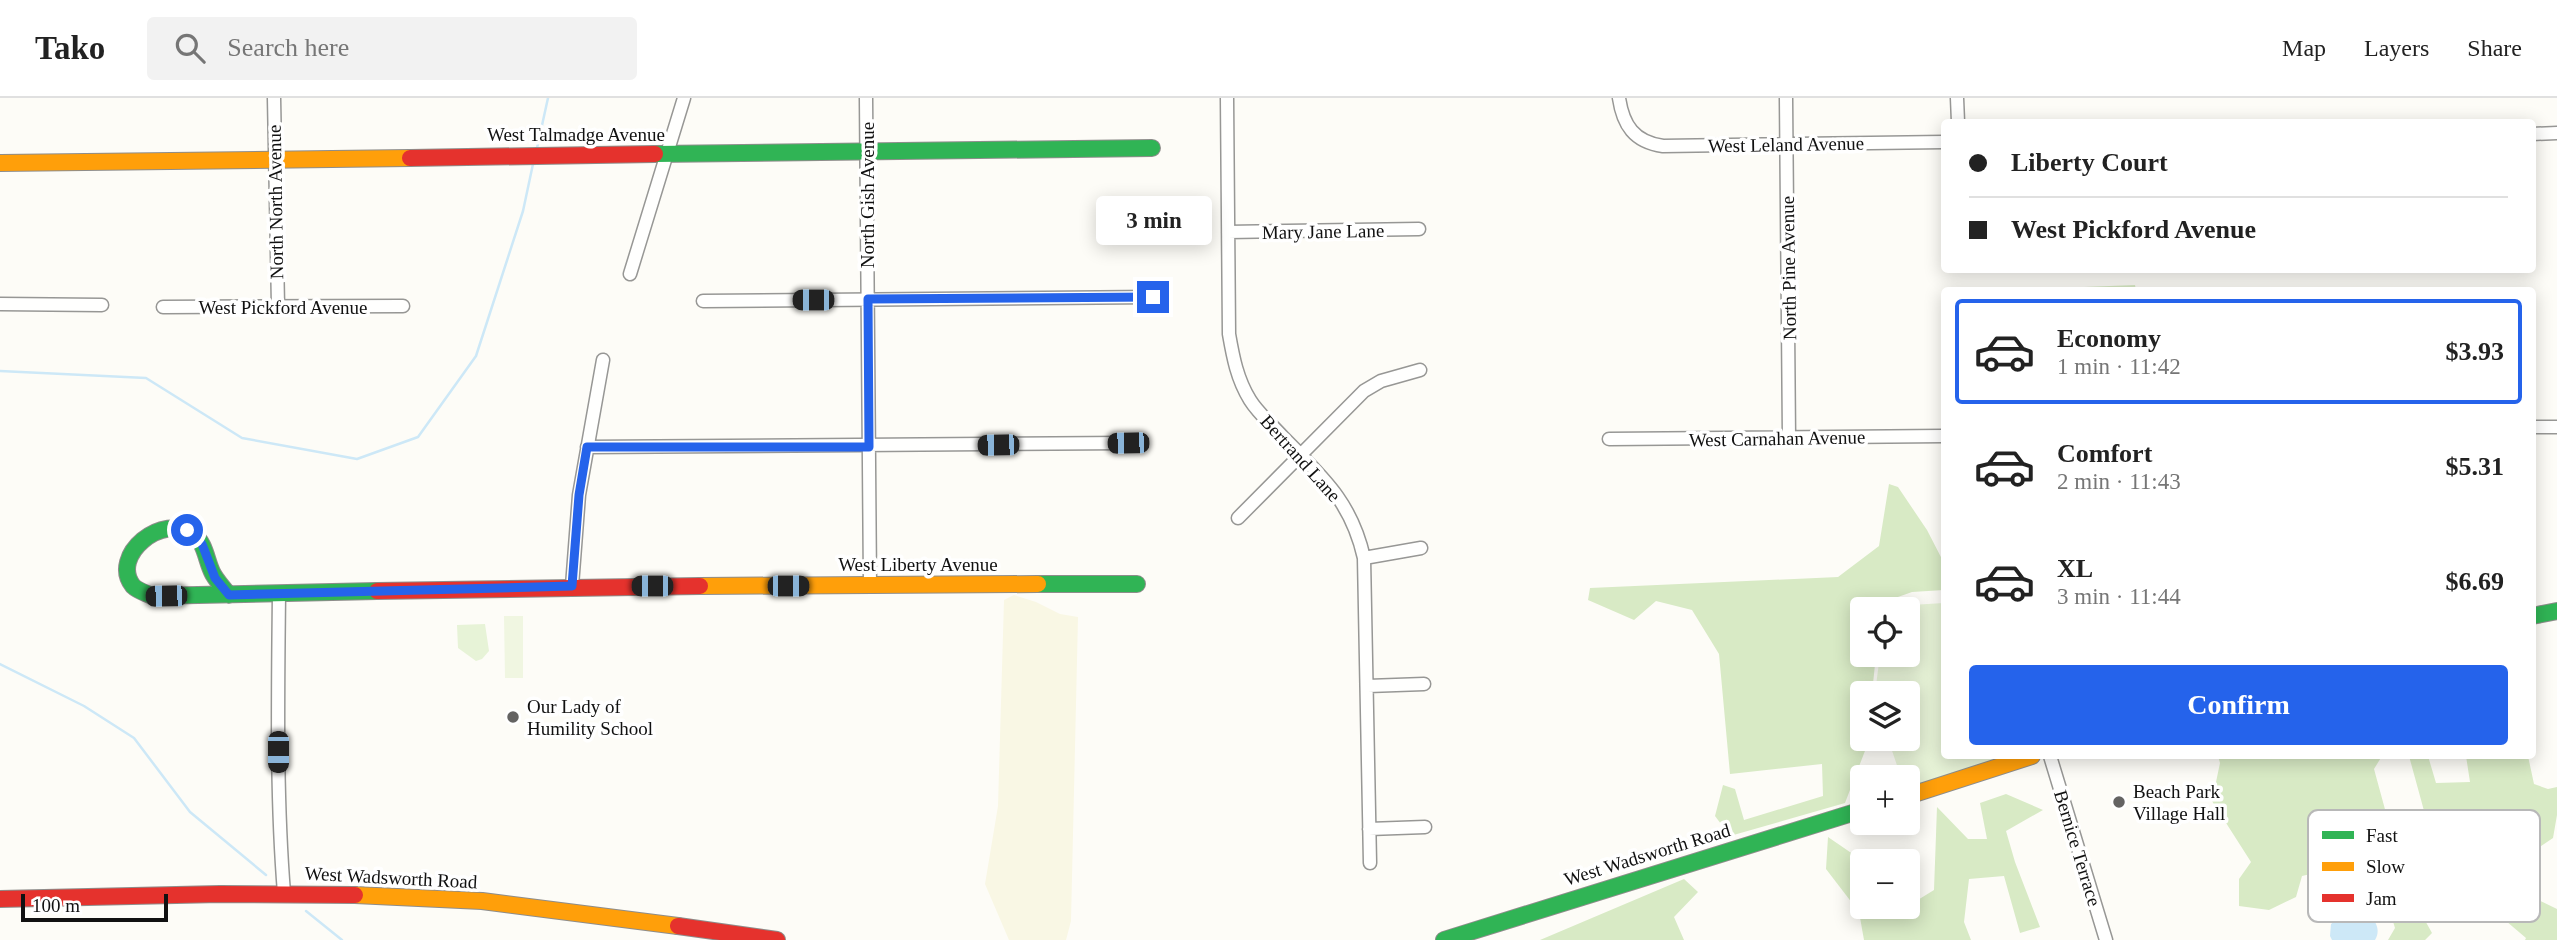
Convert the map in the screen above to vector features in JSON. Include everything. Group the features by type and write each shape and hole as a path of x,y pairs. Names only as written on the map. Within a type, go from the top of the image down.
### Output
{"street":[{"name":"North North Avenue","path":"274,98 278,306"},
{"path":"630,274 684,98"},
{"name":"North Gish Avenue","path":"866,98 870,585"},
{"name":"Bertrand Lane","path":"1227,98 1229,334 1235,365 1252,403 1323,477 1353,519 1364,558 1370,863"},
{"name":"West Leland Avenue","path":"1619,98 1622,117 1633,131 1651,144 1663,146 1941,142"},
{"name":"North Pine Avenue","path":"1786,98 1790,438"},
{"path":"1957,98 1958,119"},
{"path":"2536,134 2557,133"},
{"name":"West Talmadge Avenue","path":"0,163 1152,148"},
{"name":"Mary Jane Lane","path":"1228,232 1419,229"},
{"path":"703,301 1153,297"},
{"path":"0,304 102,305"},
{"name":"West Pickford Avenue","path":"163,307 404,306"},
{"path":"572,586 579,495 603,360"},
{"path":"1238,518 1364,391 1381,380 1420,370"},
{"path":"2536,427 2557,427"},
{"name":"West Carnahan Avenue","path":"1609,439 1941,436"},
{"path":"587,447 1128,443"},
{"name":"West Liberty Avenue","path":"229,595 215,578 202,544 194,534 178,527 158,529 128,558 129,582 133,589 152,596 229,595 572,586 1137,584"},
{"path":"1364,558 1421,548"},
{"path":"279,593 278,779 284,893"},
{"path":"2536,616 2557,611"},
{"path":"1367,686 1424,684"},
{"path":"1920,792 2023,759"},
{"name":"Bernice Terrace","path":"2051,759 2106,940"},
{"name":"West Wadsworth Road","path":"1444,940 1850,814"},
{"path":"1369,829 1425,827"},
{"name":"West Wadsworth Road","path":"0,899 325,893 495,903 777,940"}],"shaded area":[{"path":"1014,595 1060,614 1078,617 1071,921 1066,940 1009,940 985,884 998,806 1004,600"}],"green space":[{"path":"2135,285 2135,287 2082,287"},
{"path":"1889,484 1898,487 1927,530 1941,557 1941,590 1912,592 1898,597 1850,597 1850,667 1875,667 1873,681 1850,681 1850,751 1865,751 1860,765 1850,765 1850,790 1845,803 1730,836 1715,816 1723,785 1735,789 1744,820 1823,796 1822,764 1730,774 1719,654 1692,610 1656,601 1634,620 1588,600 1590,588 1838,577 1879,546"},
{"path":"1941,603 1941,759 2002,759 1920,784 1920,765 1897,765 1892,751 1920,751 1920,681 1877,681 1878,667 1920,667 1920,604"},
{"path":"504,616 523,616 523,678 505,678"},
{"path":"485,624 489,651 476,661 458,648 457,625"},
{"path":"2219,759 2380,759 2374,769 2385,810 2308,810 2308,875 2302,876 2296,897 2269,910 2239,906 2239,879 2251,862 2212,801"},
{"path":"2410,759 2429,759 2436,783 2470,782 2466,759 2529,759 2534,784 2548,789 2557,787 2557,815 2553,838 2540,847 2540,810 2424,810"},
{"path":"2006,794 2043,810 2006,831 2040,927 2020,933 2004,876 1969,879 1964,922 1971,940 1864,940 1860,919 1920,919 1920,899 1934,890 1937,807 1968,839 1987,839 1980,803"},
{"path":"1828,837 1850,852 1850,900 1826,869"},
{"path":"1684,879 1698,892 1674,917 1684,940 1540,940"},
{"path":"2540,901 2557,909 2557,940 2525,940 2526,938 2507,922 2540,922"},
{"path":"2393,922 2426,922 2432,933 2425,940 2388,940 2395,928"}],"water":[{"path":"2375,922 2377,936 2375,940 2332,940 2331,924"}],"waterway":[{"path":"537,148 548,98"},
{"path":"0,371 146,378 242,438 357,459 418,437 476,356 523,211 533,164"},
{"path":"0,664 84,706 134,738 190,812 266,875"},
{"path":"306,911 342,940"}],"traffic: fast":[{"path":"655,154 1152,148"},
{"path":"229,595 227,592 218,582 213,574 198,539 181,529 168,529 143,540 128,562 127,574 133,586 152,596 377,591"},
{"path":"1038,584 1137,584"},
{"path":"2536,615 2557,611"},
{"path":"1444,940 1850,814"}],"traffic: slow":[{"path":"0,163 410,158"},
{"path":"700,586 1038,584"},
{"path":"1920,792 2023,759"},
{"path":"355,895 482,901 678,926"}],"traffic: jam":[{"path":"410,158 655,154"},
{"path":"377,591 700,586"},
{"path":"0,899 220,894 355,895"},
{"path":"678,926 777,940"}],"place":[{"name":"Our Lady of Humility School","path":"513,717"},
{"name":"Beach Park Village Hall","path":"2119,802"}],"route":[{"path":"187,530 202,544 209,567 229,595 572,586 579,495 587,447 869,447 868,299 1153,297"}]}
